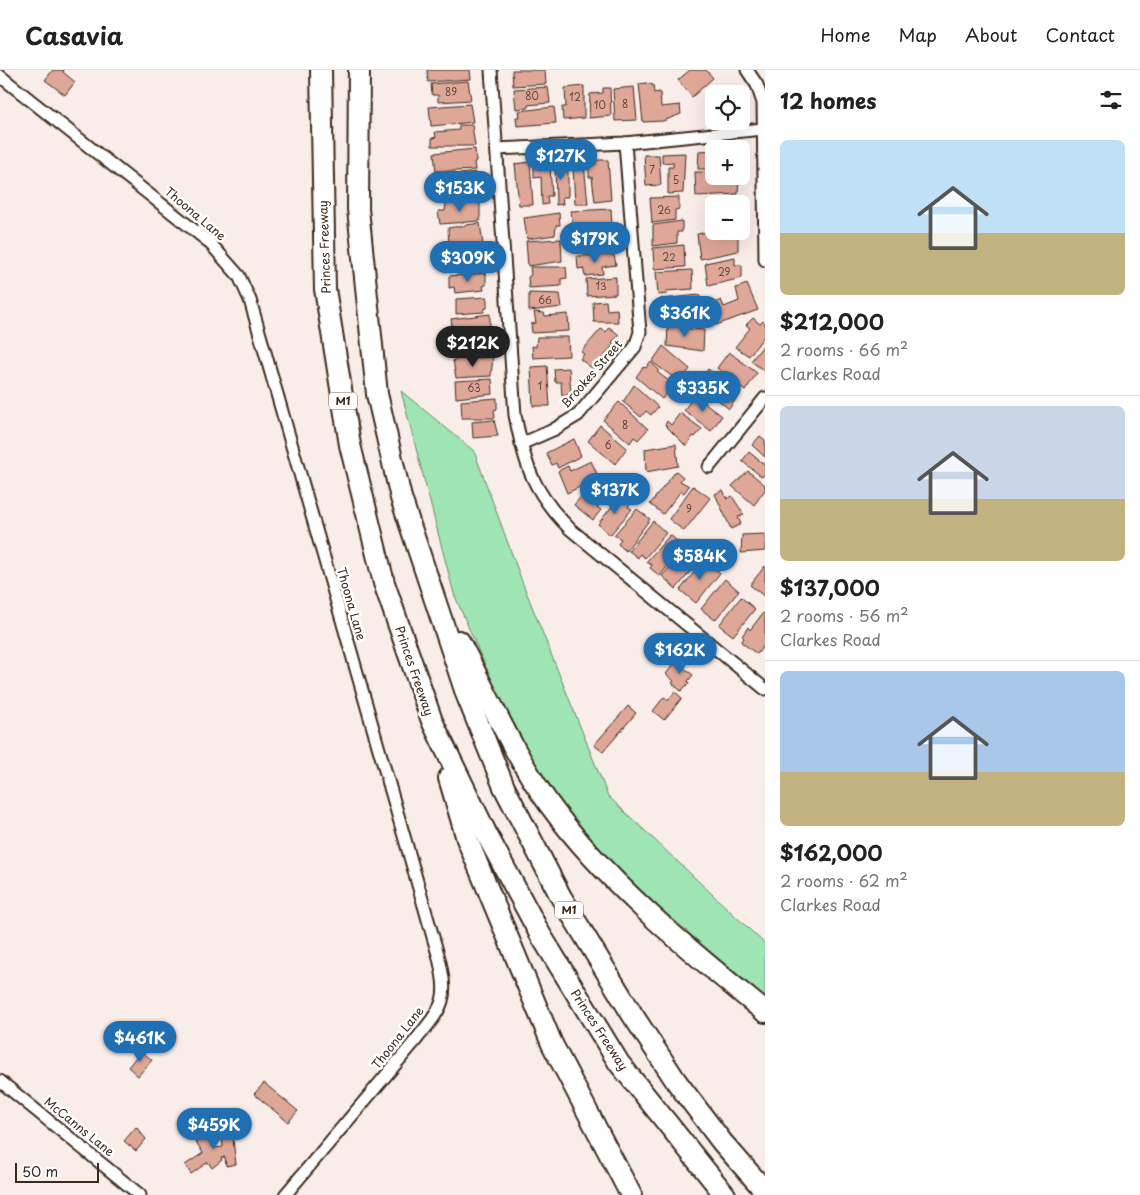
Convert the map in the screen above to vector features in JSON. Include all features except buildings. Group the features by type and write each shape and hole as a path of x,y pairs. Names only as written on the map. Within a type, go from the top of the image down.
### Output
{"highway":[{"name":"Princes Freeway","path":"320,70 325,289 350,445 384,583 432,721 488,837 540,934 614,1055 724,1195"},
{"name":"M1","path":"358,70 358,209 377,394 401,498 435,595 467,696 504,787 561,897 632,1014 676,1081 722,1142 765,1191"},
{"path":"435,595 520,757 549,803 585,849 631,896 686,947 765,1012"},
{"path":"432,721 467,839 514,955 552,1044 631,1195"}],"street":[{"path":"491,70 515,415 520,444 535,486 553,512 570,529 765,689"},
{"path":"746,70 758,86 763,103 765,260"},
{"name":"Thoona Lane","path":"0,76 209,242 239,276 250,300 439,958 444,982 442,1001 431,1020 285,1195"},
{"path":"497,149 625,143 763,129"},
{"name":"Brookes Street","path":"520,444 553,430 578,415 635,347 638,340 639,322 625,143"},
{"path":"709,467 765,398"},
{"name":"McCanns Lane","path":"0,1081 140,1195"}],"green space":[{"path":"401,391 474,451 523,584 608,796 765,944 765,1002 622,877 570,819 549,789 510,723 454,594"}]}
